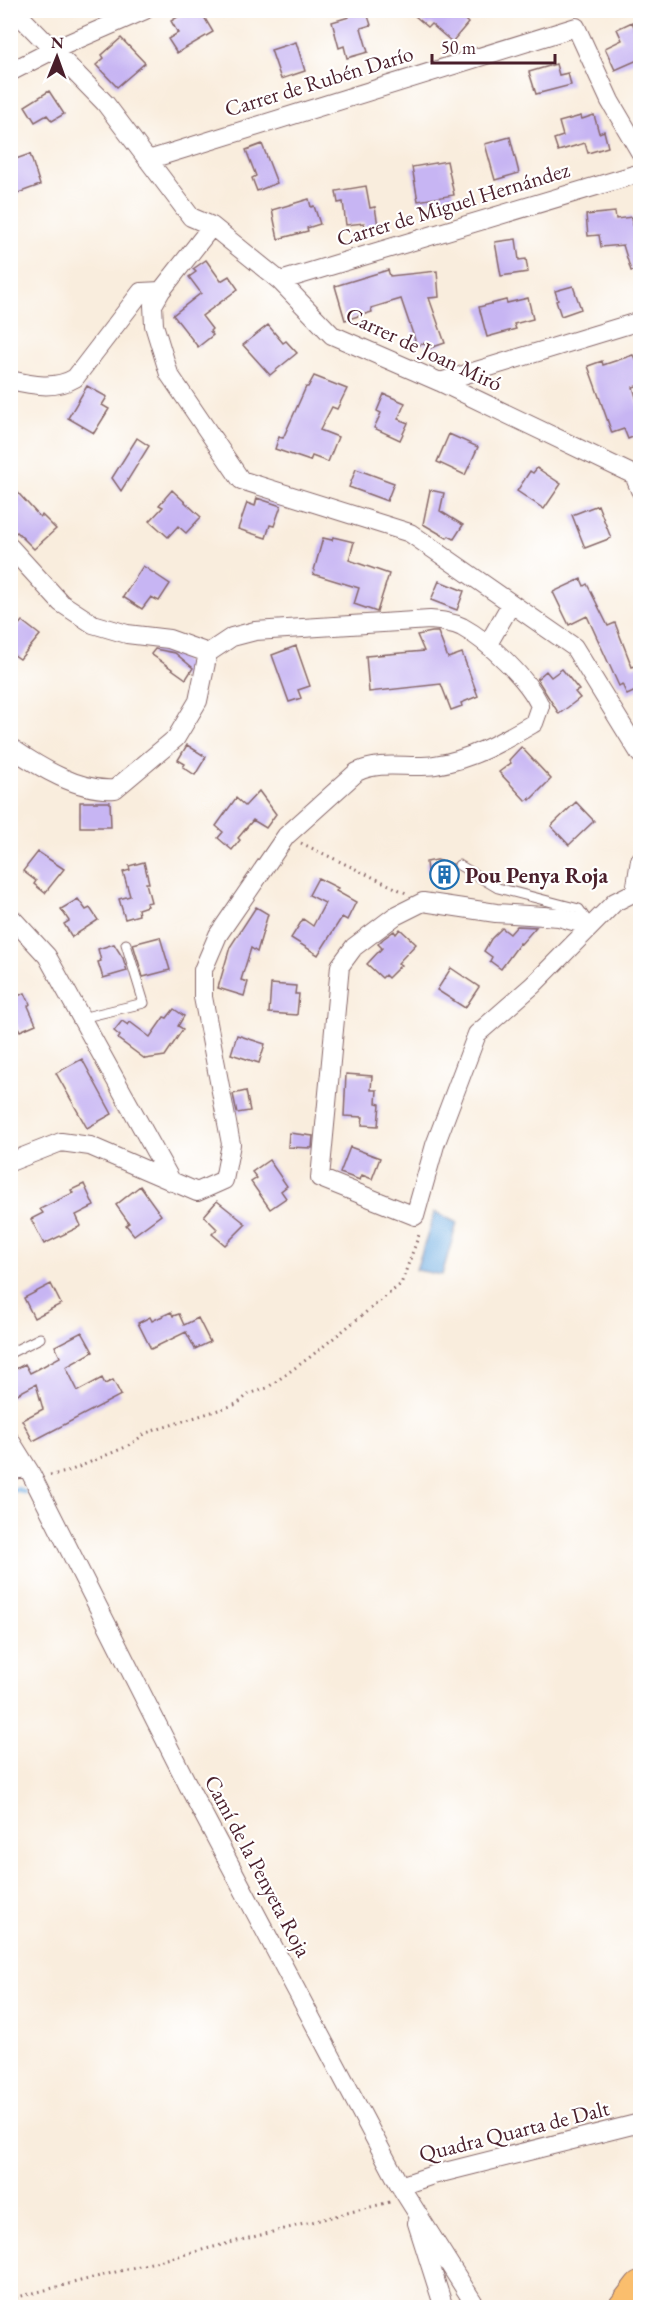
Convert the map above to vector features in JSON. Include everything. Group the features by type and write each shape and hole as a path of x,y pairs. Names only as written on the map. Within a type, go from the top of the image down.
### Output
{"highway":[{"path":"623,2307 640,2286"}],"street":[{"name":"Carrer de Joan Miró","path":"14,10 105,103 191,217 212,226 280,281 332,335 440,382 638,479"},
{"path":"10,72 53,50 145,10"},
{"name":"Carrer de Rubén Darío","path":"148,160 576,27 610,101 640,152"},
{"name":"Carrer de Miguel Hernández","path":"280,281 640,173"},
{"path":"212,226 160,291 153,304 154,325 169,374 241,480 410,533 574,647 640,754"},
{"path":"10,380 33,386 64,385 75,378 141,292 160,291"},
{"path":"440,382 640,321"},
{"path":"10,547 62,603 93,624 127,634 169,639 208,652"},
{"path":"488,644 512,604"},
{"path":"10,747 28,760 72,781 102,790 115,789 176,738 198,701 208,652 232,638 255,631 430,620 446,622 461,627 488,644 534,693 540,706 534,723 496,745 453,763 431,766 410,764 368,767 346,780 286,836 218,934 203,970 203,997 231,1144 224,1180 197,1192 90,1146 61,1142 10,1162"},
{"path":"591,926 559,917 496,913 423,902 395,916 354,947 340,966 320,1178 415,1216 435,1145 477,1034 533,985 615,902 638,892 640,860"},
{"path":"10,916 47,956 172,1182"},
{"name":"Camí de la Penyeta Roja","path":"10,1440 30,1472 192,1793 405,2192 477,2307"},
{"name":"Quadra Quarta de Dalt","path":"444,2307 405,2192 433,2175 640,2123"}],"lane":[{"path":"459,865 498,888 579,909 591,926"},
{"path":"81,1018 144,1003 126,944"},
{"path":"10,1353 40,1338"},
{"path":"10,1475 30,1472"}],"path":[{"path":"286,836 423,902"},
{"path":"30,1472 50,1475 67,1472 128,1446 146,1433 237,1404 249,1394 267,1388 310,1358 400,1284 420,1233 415,1216"},
{"path":"10,2299 385,2202 405,2192"}],"water":[{"path":"435,1212 457,1223 442,1275 416,1270"}],"building":[{"path":"189,10 200,10 213,32 177,53 168,39 178,33 171,21"},
{"path":"366,10 371,25 361,28 368,52 347,58 344,46 339,48 332,22 349,17 348,14"},
{"path":"408,10 473,10 465,20 468,23 452,42 431,24 428,27"},
{"path":"632,22 640,40 640,59 615,70 605,48 622,40 617,29"},
{"path":"121,38 145,63 117,87 96,65 104,58 102,55"},
{"path":"296,42 305,71 281,79 271,50"},
{"path":"556,64 559,75 568,73 571,85 536,94 529,72"},
{"path":"49,91 64,114 52,121 47,115 35,122 25,106"},
{"path":"594,115 599,133 604,131 608,147 588,153 585,143 558,151 554,139 563,136 559,122"},
{"path":"510,137 519,173 495,180 485,144"},
{"path":"262,144 277,183 257,191 252,178 256,176 246,150"},
{"path":"30,154 40,185 10,196 10,161"},
{"path":"447,161 454,195 418,201 412,167"},
{"path":"366,186 370,208 375,207 378,226 365,228 364,223 346,225 343,202 338,203 336,191"},
{"path":"309,199 320,224 307,228 308,231 278,239 272,210"},
{"path":"615,212 616,219 632,217 638,270 631,271 623,245 601,247 599,235 588,236 586,215"},
{"path":"516,239 519,260 526,259 528,272 501,276 495,242"},
{"path":"206,260 221,281 229,276 238,289 202,316 212,329 210,331 213,335 198,347 173,315 201,293 189,277 196,272 193,269"},
{"path":"388,270 390,276 437,271 439,297 429,298 445,343 427,349 425,343 417,346 401,299 371,308 372,312 345,320 335,286"},
{"path":"573,286 581,309 561,316 555,291"},
{"path":"528,298 533,319 514,324 516,329 487,337 479,307 506,300 507,303"},
{"path":"268,325 283,343 286,341 297,353 270,375 243,345"},
{"path":"633,355 635,359 640,358 640,385 633,387 640,410 640,434 628,439 624,429 612,433 588,366 602,361 603,365"},
{"path":"314,376 347,389 337,409 332,407 320,430 338,437 328,462 312,456 310,461 275,449 279,437 283,438 306,387"},
{"path":"87,386 107,397 102,405 109,409 94,433 68,418"},
{"path":"384,394 405,403 398,419 408,423 400,440 374,428 381,413 377,411"},
{"path":"449,434 478,447 465,475 437,462"},
{"path":"137,438 149,446 121,491 112,478"},
{"path":"537,468 561,484 544,509 517,491 530,471 533,473"},
{"path":"356,469 394,483 387,501 349,487"},
{"path":"10,484 40,517 42,515 56,529 34,549 17,532 10,536"},
{"path":"172,490 201,517 186,533 178,526 168,537 150,521 163,507 159,505"},
{"path":"430,490 444,493 440,511 463,525 454,539 449,536 447,538 423,524"},
{"path":"257,498 281,506 274,526 270,525 266,538 238,529 247,503 255,506"},
{"path":"598,505 611,538 585,548 572,515"},
{"path":"333,537 354,542 349,560 389,574 377,612 354,604 359,588 313,574 323,538 332,540"},
{"path":"143,566 170,584 159,601 151,597 142,609 123,597"},
{"path":"581,579 584,586 587,584 608,626 615,623 632,667 640,664 640,689 627,695 622,684 619,686 587,616 569,625 553,592"},
{"path":"439,581 464,591 457,610 431,600"},
{"path":"22,621 40,635 20,659 10,652 10,635"},
{"path":"438,632 448,658 462,653 478,696 451,710 441,684 369,692 366,656 424,651 417,635"},
{"path":"296,646 310,686 298,690 301,698 289,702 272,655"},
{"path":"155,649 175,653 193,668 186,679 151,654"},
{"path":"562,669 579,690 575,692 580,698 559,714 537,679 546,671 551,677"},
{"path":"187,745 206,757 195,775 183,767 185,764 178,760"},
{"path":"521,747 551,779 530,800 529,798 526,801 499,772 511,763 509,760"},
{"path":"259,791 276,814 266,828 253,820 238,838 240,840 232,850 218,838 223,832 216,826 236,798 245,806"},
{"path":"80,802 110,802 111,827 80,827"},
{"path":"576,802 594,821 569,845 551,826"},
{"path":"38,852 64,869 45,893 34,884 36,881 23,871"},
{"name":"Pou Penya Roja","path":"437,860 453,864 451,883 427,871 426,862"},
{"path":"144,862 151,902 138,909 139,915 125,919 119,899 130,896 123,872 130,870 129,866"},
{"path":"318,878 338,888 336,891 356,902 347,920 342,917 318,955 291,938 303,919 313,926 325,903 309,895"},
{"path":"78,899 86,910 90,908 98,920 72,937 64,924 69,921 61,909"},
{"path":"256,907 268,914 257,952 251,948 241,980 248,982 244,996 218,988 230,947"},
{"path":"517,926 536,927 520,943 501,969 490,961 492,957 484,951 491,939 502,928 510,934"},
{"path":"400,929 416,944 398,963 401,965 388,978 385,975 382,978 367,964 382,948 378,944 394,931 396,934"},
{"path":"160,937 170,970 143,977 133,944"},
{"path":"114,944 123,958 127,971 103,978 98,962 101,961 98,949"},
{"path":"451,968 479,987 465,1008 437,990"},
{"path":"271,984 296,986 295,994 299,994 297,1015 269,1013"},
{"path":"25,993 36,1024 20,1031 10,1011 10,999"},
{"path":"174,1009 184,1016 178,1026 183,1029 165,1056 145,1059 118,1039 120,1036 114,1031 122,1021 128,1025 130,1022 150,1037 164,1017 167,1018"},
{"path":"237,1035 265,1044 259,1063 231,1054"},
{"path":"82,1059 112,1114 87,1128 56,1073"},
{"path":"346,1074 372,1076 371,1090 377,1090 376,1103 380,1104 378,1126 362,1125 363,1117 344,1116"},
{"path":"246,1091 250,1111 237,1113 233,1094"},
{"path":"289,1133 313,1136 312,1148 288,1147"},
{"path":"350,1147 380,1158 372,1179 362,1175 360,1180 340,1173"},
{"path":"269,1160 287,1186 281,1191 286,1198 270,1209 251,1182 257,1178 252,1172"},
{"path":"84,1184 94,1206 76,1215 81,1226 44,1244 31,1219 43,1213 40,1209 73,1193 71,1190"},
{"path":"140,1186 161,1215 134,1235 126,1225 129,1223 116,1205"},
{"path":"217,1201 246,1224 225,1245 212,1234 217,1229 204,1216"},
{"path":"51,1284 61,1304 34,1318 24,1298"},
{"path":"171,1312 173,1316 179,1314 184,1325 198,1318 210,1342 195,1349 186,1332 151,1349 138,1323 150,1317 152,1321"},
{"path":"82,1332 93,1352 66,1367 78,1391 102,1378 105,1384 113,1380 121,1395 33,1441 22,1420 43,1409 36,1384 10,1398 10,1372 25,1364 30,1373 60,1357 55,1346"}],"waterway":[{"path":"10,1492 17,1489 24,1492"}],"place":[{"name":"Pou Penya Roja","path":"444,875"}]}
